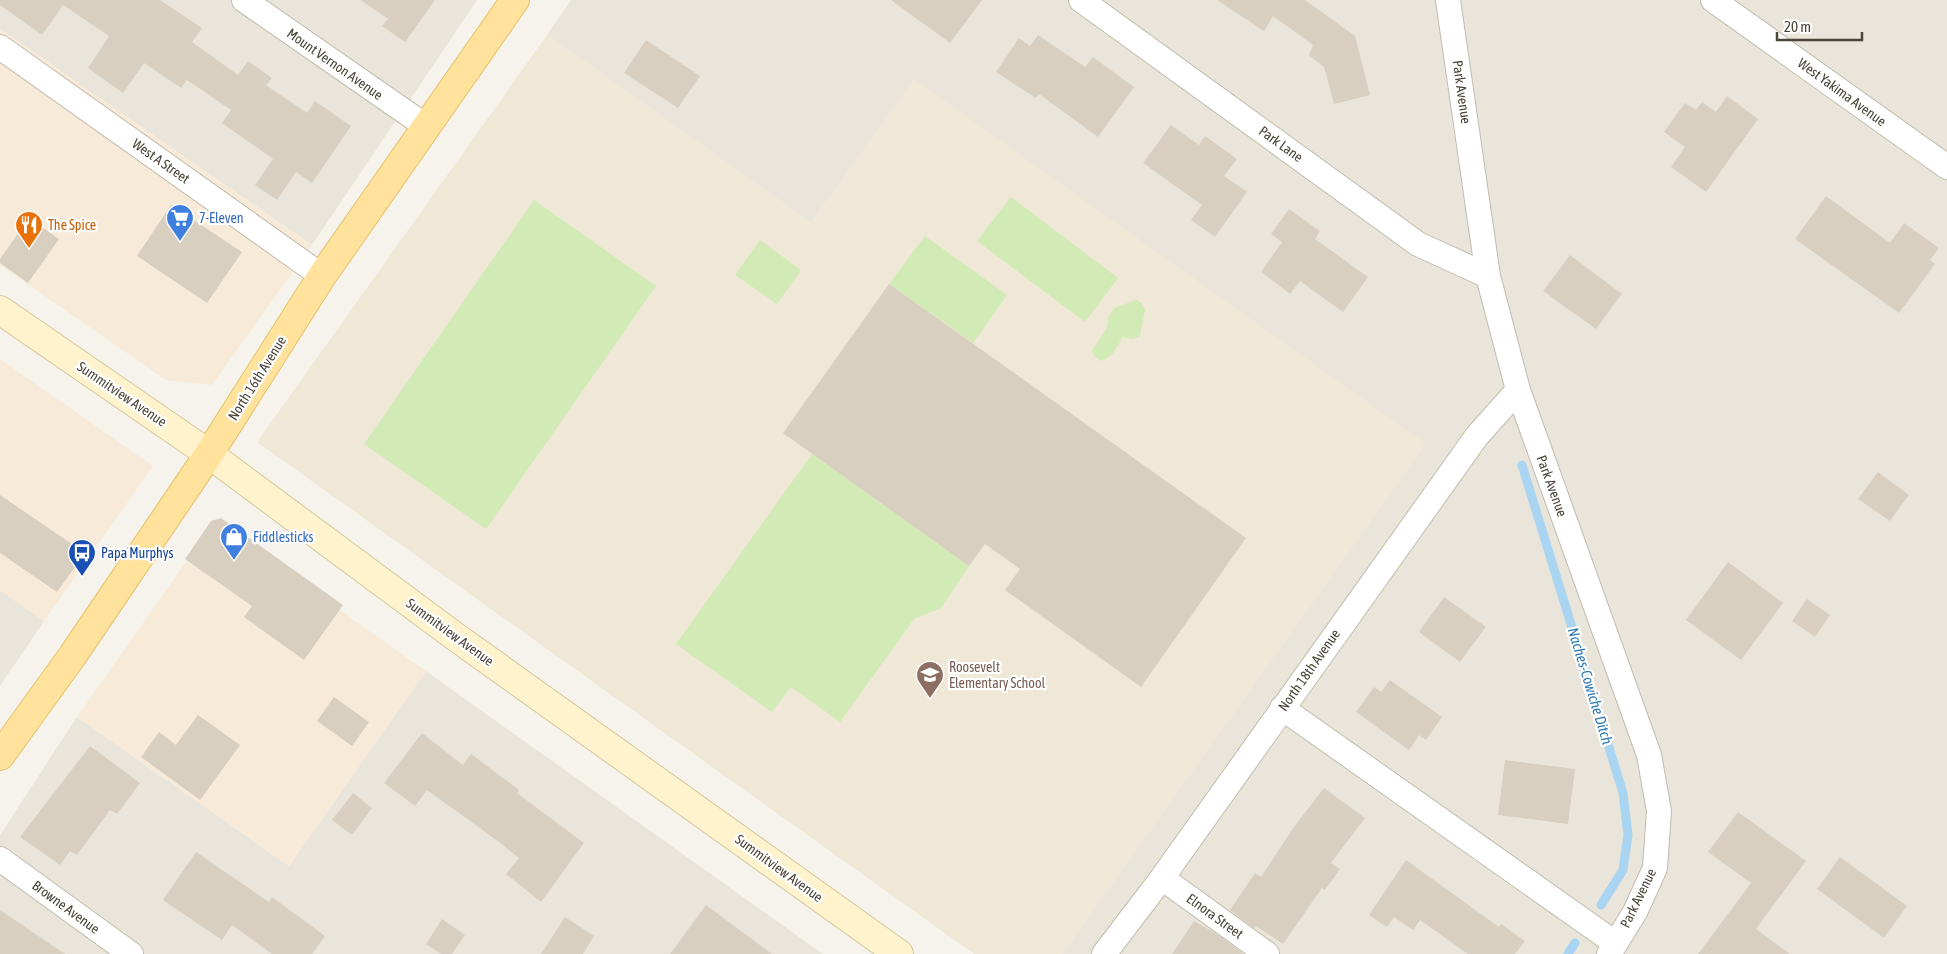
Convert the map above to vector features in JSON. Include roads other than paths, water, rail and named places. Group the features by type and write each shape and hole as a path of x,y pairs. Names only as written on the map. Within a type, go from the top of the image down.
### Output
{"main road":[{"name":"North 16th Avenue","path":"0,756 209,454 322,276 515,0"},
{"name":"Summitview Avenue","path":"0,310 209,454 453,635 900,954"}],"street":[{"name":"Mount Vernon Avenue","path":"244,0 426,127"},
{"name":"Park Lane","path":"1081,0 1418,244 1488,276"},
{"name":"Park Avenue","path":"1448,0 1488,276 1518,390 1649,754 1659,811 1655,868 1635,912 1612,948"},
{"name":"West Yakima Avenue","path":"1713,0 1947,167"},
{"name":"West A Street","path":"0,47 322,276"},
{"name":"North 18th Avenue","path":"1104,954 1162,878 1477,436 1518,390"},
{"path":"1282,708 1612,948"},
{"name":"Browne Avenue","path":"0,859 131,954"},
{"name":"Elnora Street","path":"1162,878 1267,954"}],"waterway":[{"name":"Naches-Cowiche Ditch","path":"1522,465 1623,793 1628,835 1623,870 1601,905"},
{"name":"Naches-Cowiche Ditch","path":"1568,954 1575,943"}],"place":[{"name":"7-Eleven","path":"180,242"},
{"name":"The Spice","path":"29,249"},
{"name":"Fiddlesticks","path":"234,561"},
{"name":"Papa Murphys","path":"82,577"},
{"name":"Roosevelt Elementary School","path":"930,699"}]}
